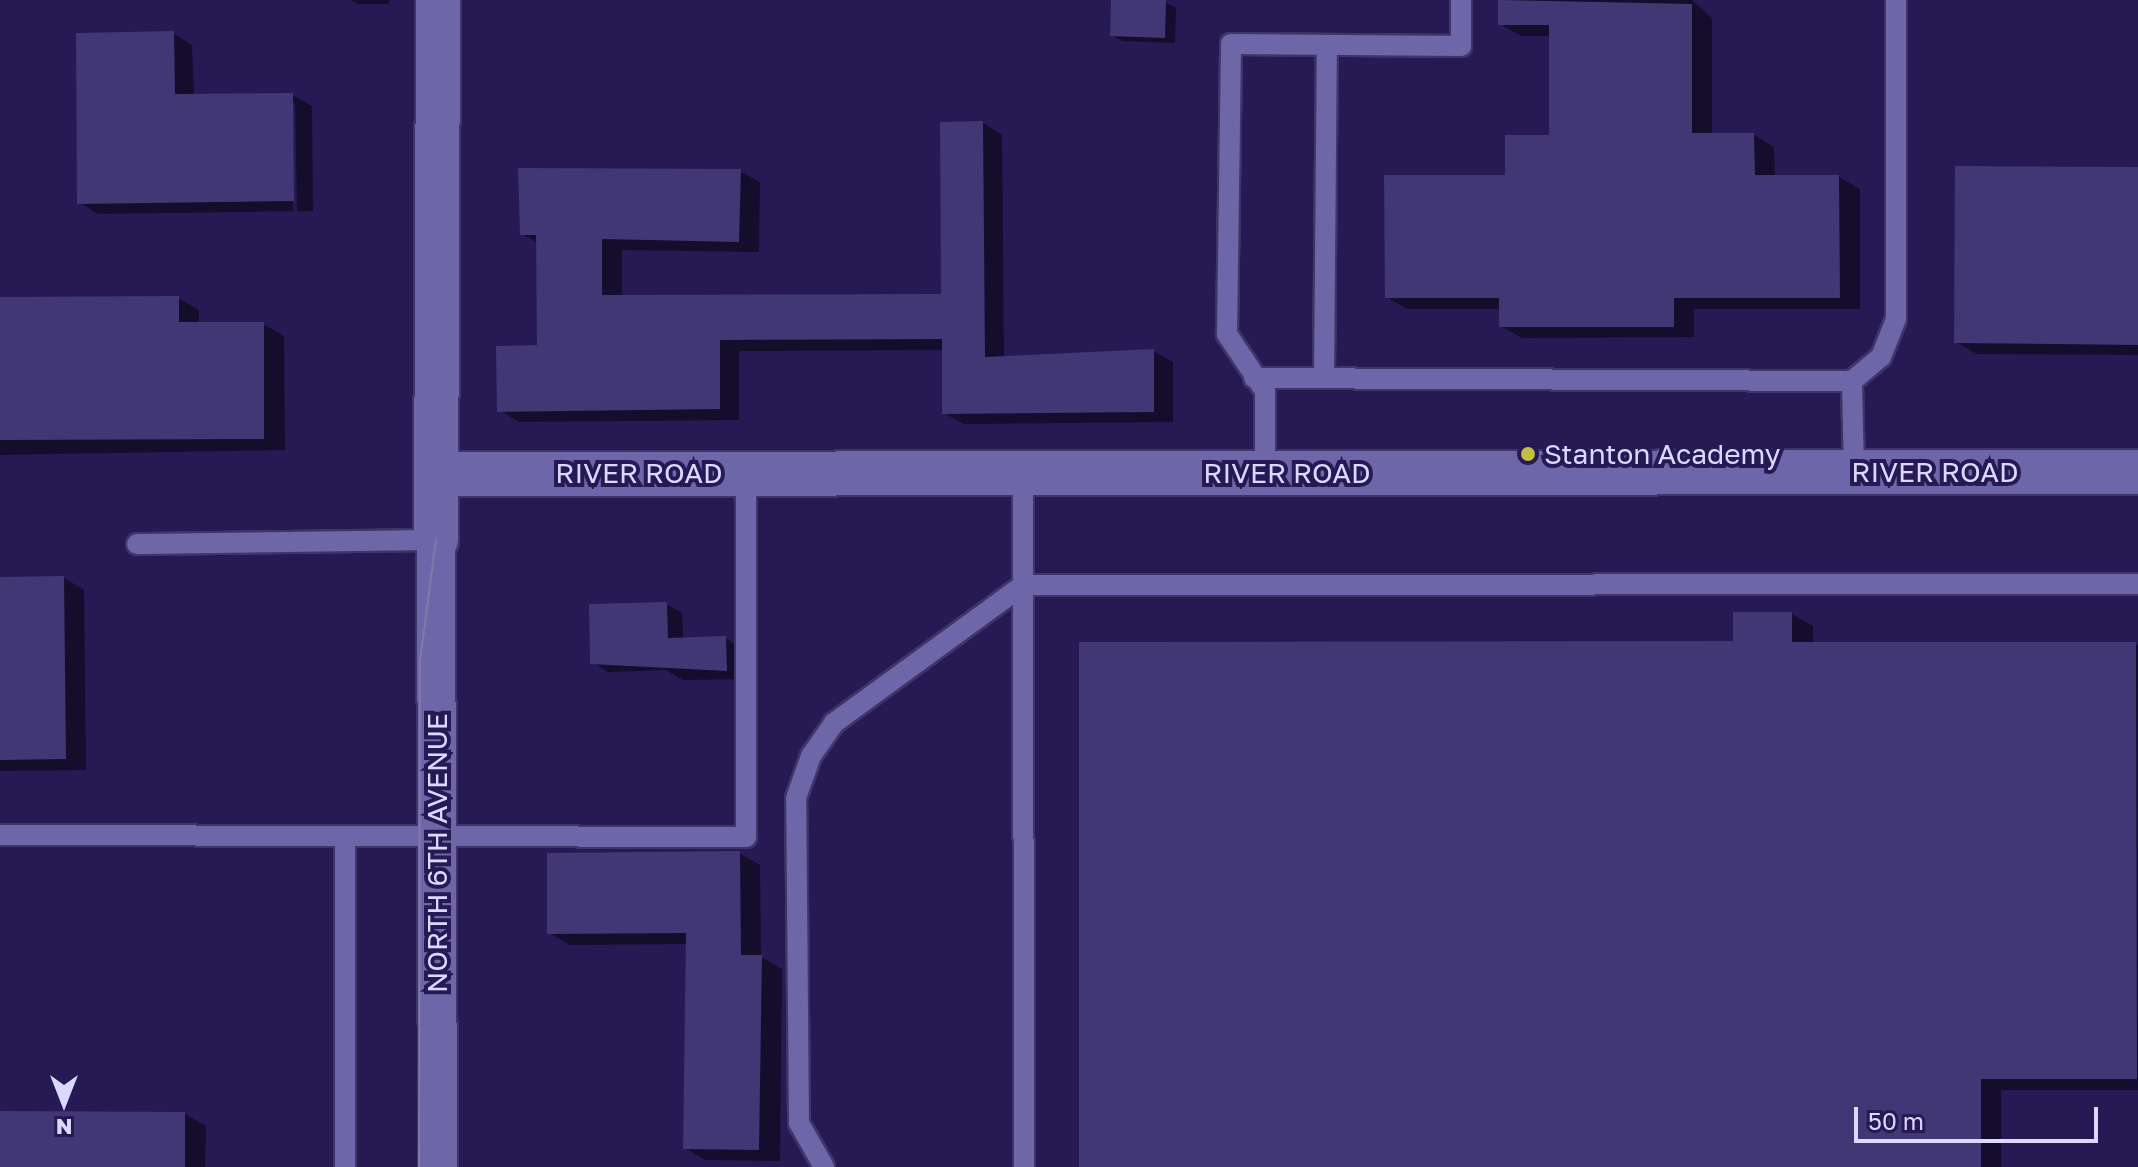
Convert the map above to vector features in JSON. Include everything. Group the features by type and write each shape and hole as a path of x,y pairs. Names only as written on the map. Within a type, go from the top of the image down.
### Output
{"street":[{"path":"436,540 438,0"},
{"name":"RIVER ROAD","path":"436,474 2138,472"},
{"name":"NORTH 6TH AVENUE","path":"436,540 438,1167"}],"lane":[{"path":"1265,473 1265,391 1227,334 1231,44 1461,46 1461,0"},
{"path":"1254,378 1852,381 1881,357 1896,319 1896,0"},
{"path":"1324,378 1327,45"},
{"path":"1852,381 1854,472"},
{"path":"0,835 746,837 746,473"},
{"path":"1023,473 1024,1167"},
{"path":"137,544 436,540"},
{"path":"824,1167 799,1123 796,798 811,756 834,723 1023,585 2138,584"},
{"path":"345,837 345,1167"}],"building":[{"path":"1111,0 1166,0 1165,38 1110,36"},
{"path":"1498,0 1692,4 1692,133 1754,133 1755,175 1839,175 1840,298 1674,298 1674,327 1499,327 1499,298 1385,298 1384,175 1505,175 1505,135 1549,135 1549,25 1498,25"},
{"path":"174,31 175,94 293,93 294,201 77,204 76,33"},
{"path":"983,121 985,357 1154,349 1154,412 942,414 942,339 720,340 720,409 497,412 496,346 537,345 536,235 520,235 518,168 741,169 739,242 602,239 602,295 941,294 940,122"},
{"path":"1955,166 2138,167 2138,345 1954,343"},
{"path":"179,296 179,322 264,322 264,439 0,440 0,297"},
{"path":"64,576 66,759 0,760 0,577"},
{"path":"667,602 668,638 726,636 727,671 590,664 589,604"},
{"path":"1733,612 1792,612 1792,642 2136,642 2137,1079 1981,1079 1981,1167 1079,1167 1079,642 1733,641"},
{"path":"740,851 741,955 762,955 759,1150 683,1149 686,933 547,934 547,853"},
{"path":"0,1111 185,1112 185,1167 0,1167"}],"tram line":[{"path":"419,1167 420,661 436,540"}],"place":[{"name":"Stanton Academy","path":"1528,454"}]}
